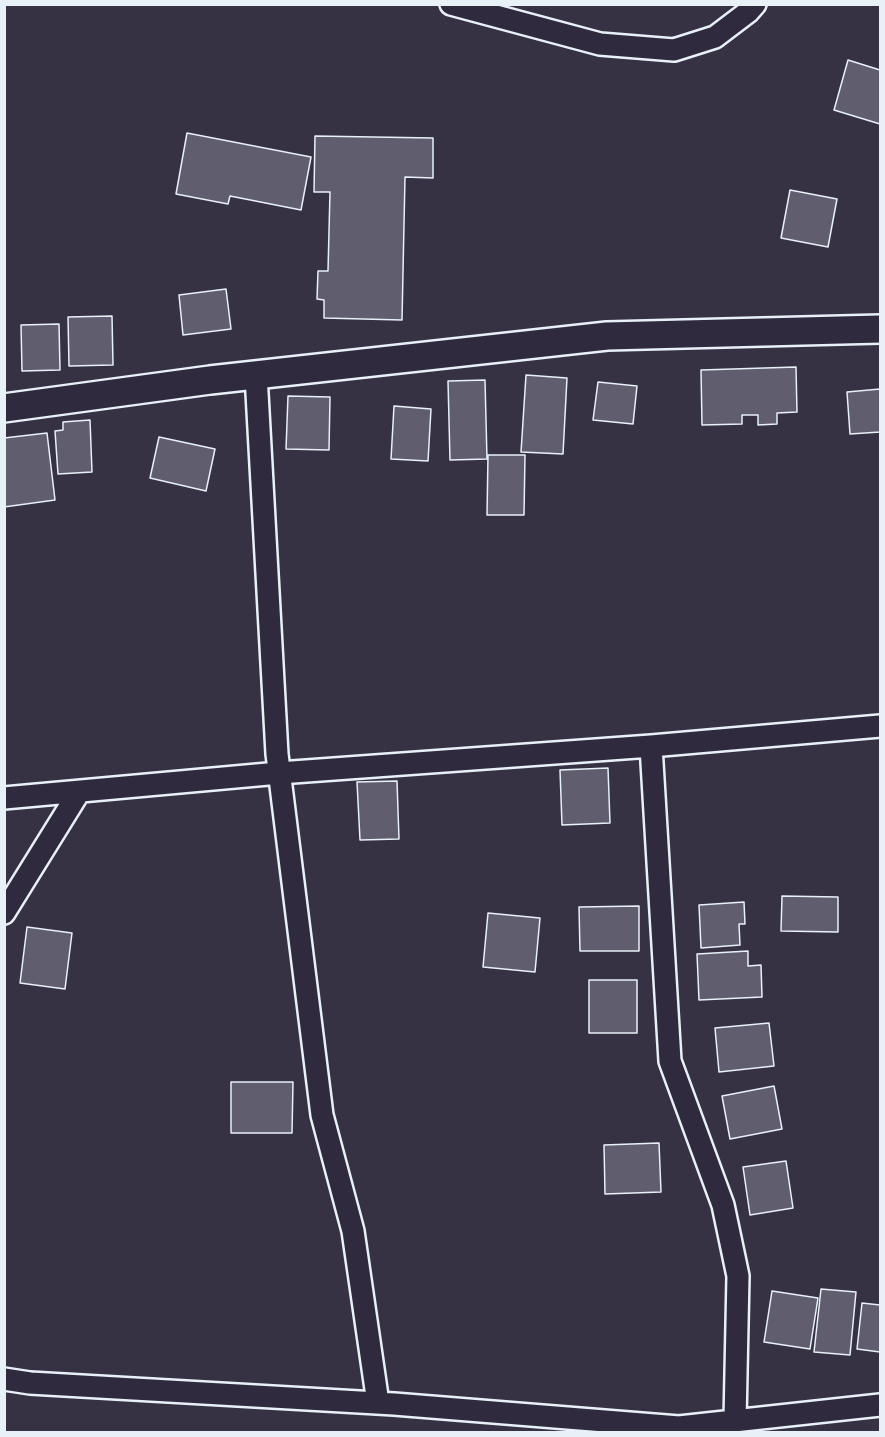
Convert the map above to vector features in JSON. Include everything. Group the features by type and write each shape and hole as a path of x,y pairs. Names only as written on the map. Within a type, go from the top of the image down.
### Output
{"street":[{"path":"452,4 600,44 674,50 715,37 755,4"},
{"path":"4,408 210,380 607,336 880,329"},
{"path":"256,375 279,773 322,1116 353,1231 378,1403"},
{"path":"4,798 279,773 651,746 880,726"},
{"path":"651,746 670,1060 723,1205 738,1276 735,1421"},
{"path":"4,913 79,792"},
{"path":"4,1379 30,1383 378,1403 679,1427 880,1405"}],"building":[{"path":"848,60 880,70 880,124 834,110"},
{"path":"187,133 311,157 301,210 230,196 228,204 176,194"},
{"path":"315,136 433,138 433,178 405,177 402,320 324,318 324,300 317,299 318,271 328,271 330,192 314,192"},
{"path":"790,190 837,199 828,247 781,238"},
{"path":"226,289 231,329 183,335 179,295"},
{"path":"112,316 113,365 69,366 68,317"},
{"path":"59,324 60,370 22,371 21,325"},
{"path":"796,367 797,412 777,413 777,424 758,425 758,415 742,415 742,424 702,425 701,370"},
{"path":"526,375 567,378 563,454 521,452"},
{"path":"485,380 487,459 450,460 448,381"},
{"path":"598,382 637,386 633,424 593,420"},
{"path":"880,389 880,432 850,434 847,392"},
{"path":"288,396 330,397 329,450 286,449"},
{"path":"394,406 431,409 428,461 391,459"},
{"path":"90,420 92,472 58,474 55,431 63,430 63,422"},
{"path":"47,433 55,500 4,507 4,438"},
{"path":"159,437 215,449 206,491 150,478"},
{"path":"488,455 525,455 524,515 487,515"},
{"path":"608,768 610,823 562,825 560,770"},
{"path":"397,781 399,839 360,840 357,782"},
{"path":"782,896 838,897 838,932 781,931"},
{"path":"744,902 745,924 739,924 740,945 701,948 699,905"},
{"path":"639,906 639,951 580,951 579,907"},
{"path":"488,913 540,918 535,972 483,967"},
{"path":"27,927 72,933 65,989 20,983"},
{"path":"748,951 748,966 761,965 762,997 699,1000 697,954"},
{"path":"589,980 637,980 637,1033 589,1033"},
{"path":"769,1023 774,1066 719,1072 715,1028"},
{"path":"231,1082 293,1082 292,1133 231,1133"},
{"path":"774,1086 782,1129 730,1139 722,1096"},
{"path":"659,1143 661,1192 605,1194 604,1145"},
{"path":"786,1161 793,1208 750,1215 743,1167"},
{"path":"821,1289 856,1292 850,1355 814,1352"},
{"path":"772,1291 818,1298 810,1349 764,1342"},
{"path":"862,1303 880,1305 880,1352 857,1349"}]}
